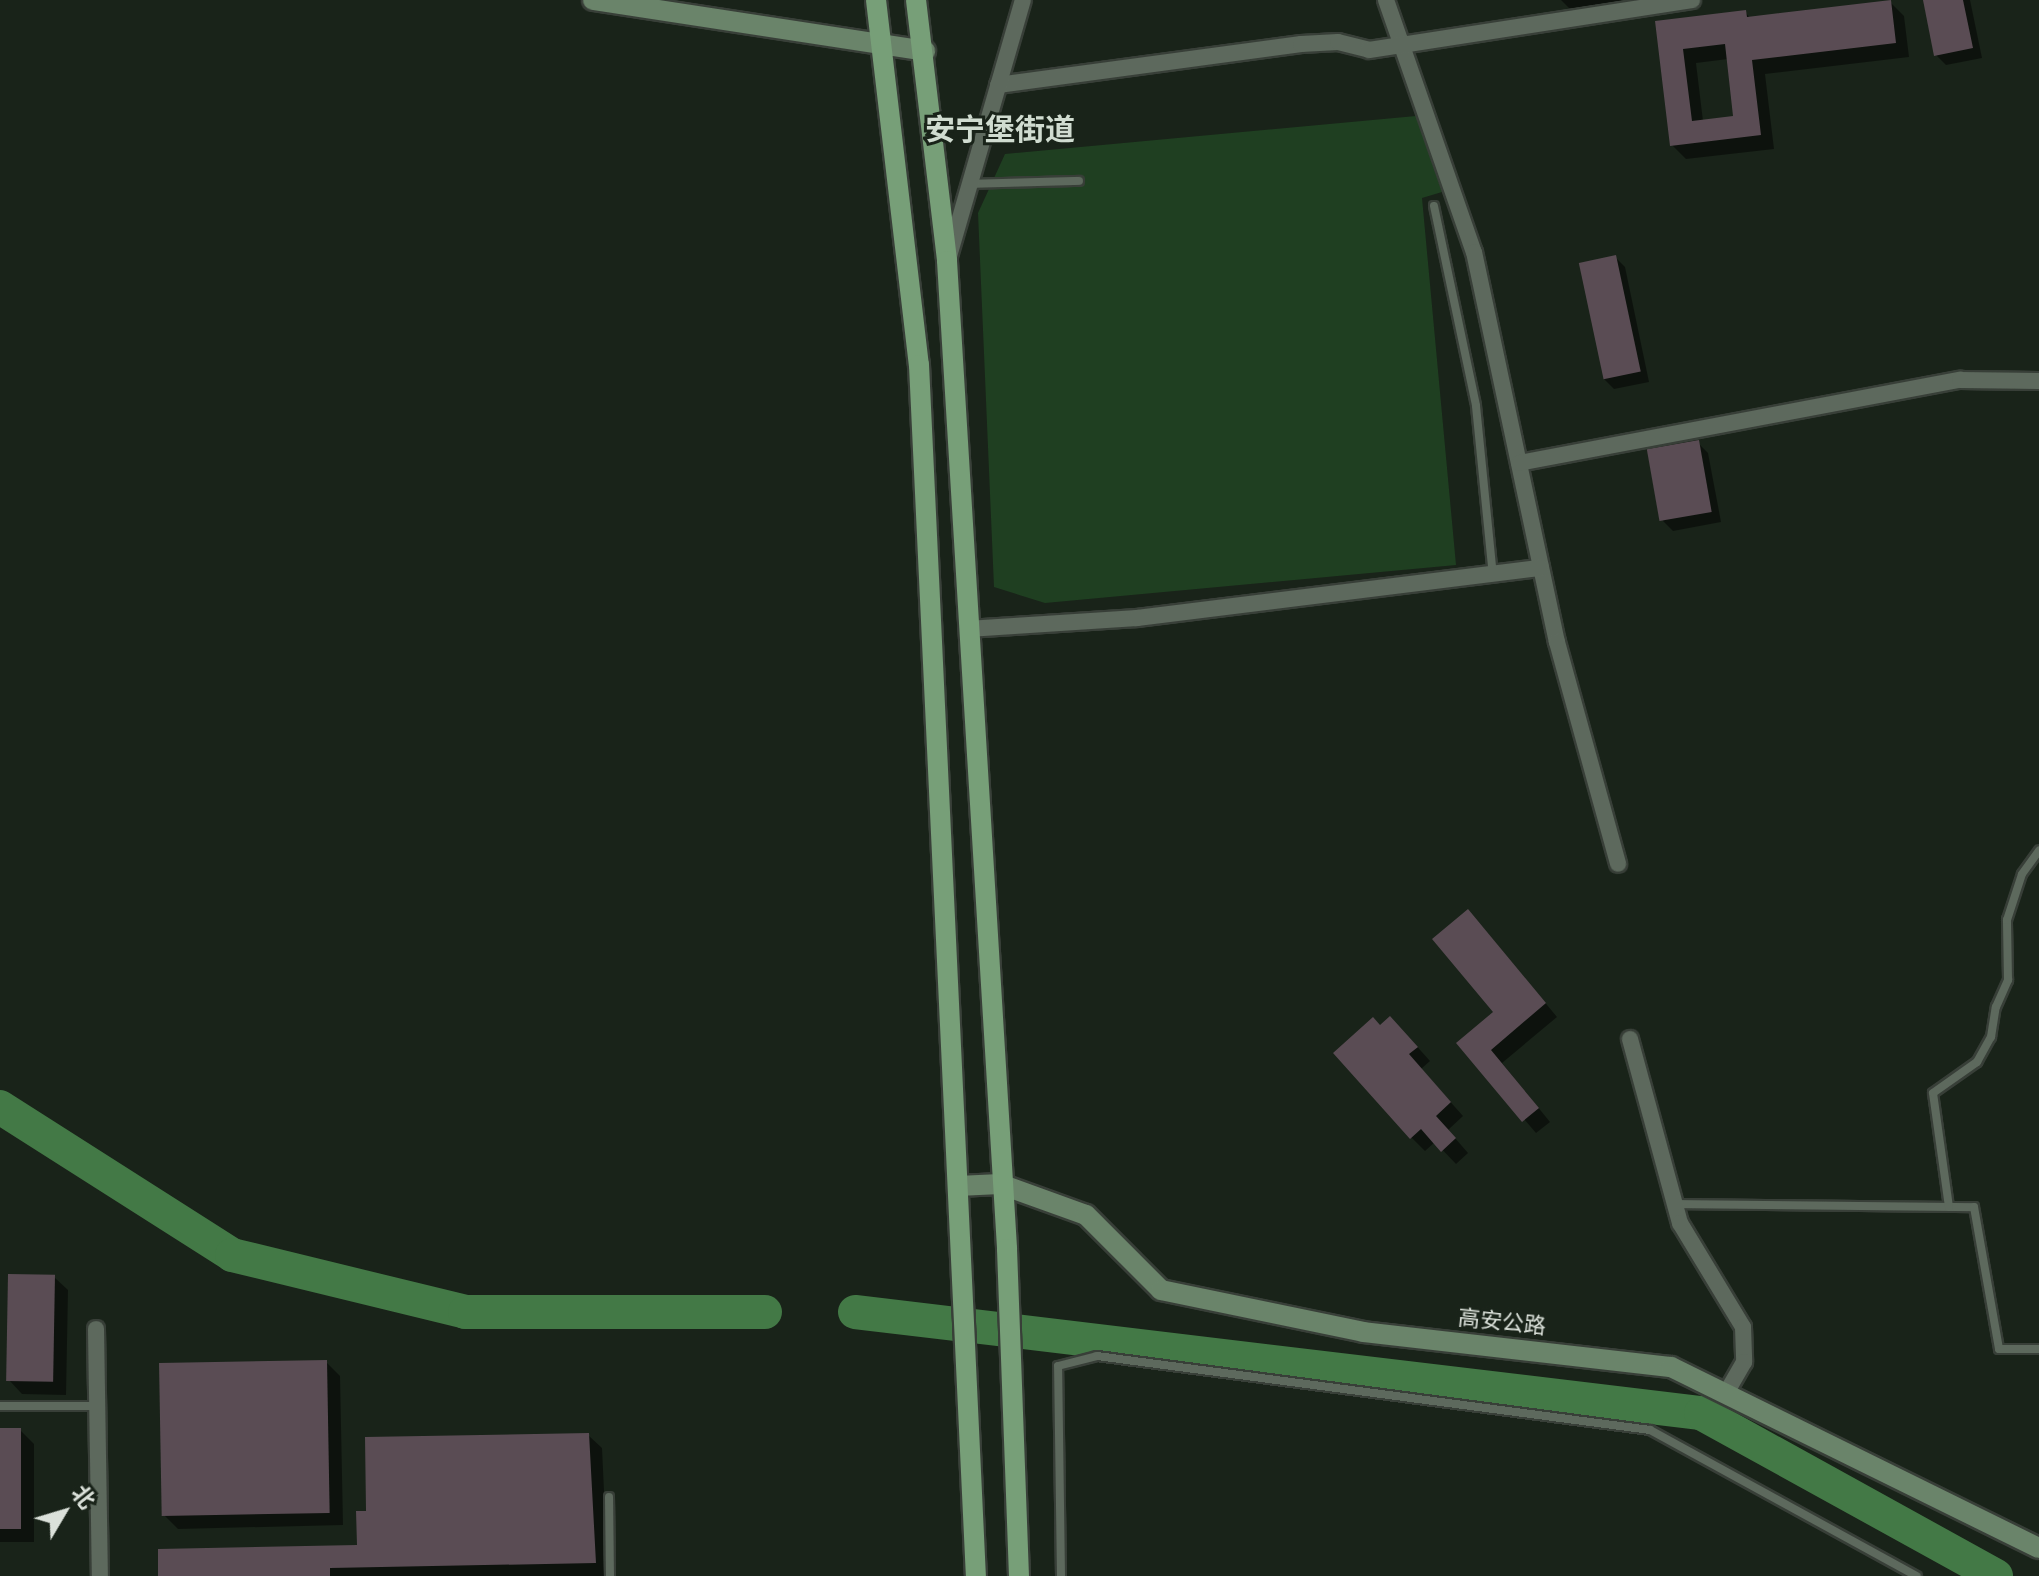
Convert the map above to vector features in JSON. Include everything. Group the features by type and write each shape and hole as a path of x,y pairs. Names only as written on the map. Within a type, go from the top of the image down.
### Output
{"main road":[{"path":"876,0 919,365 976,1576"},
{"path":"916,0 925,51 947,261 1000,1184 1007,1249 1019,1576"}],"street":[{"path":"593,0 884,48 925,51"},
{"path":"947,261 1023,0"},
{"path":"1386,0 1474,252 1541,568 1618,864"},
{"path":"998,85 1297,44 1338,42 1369,50 1401,42 1692,0"},
{"path":"1519,463 1960,380 2039,381"},
{"path":"968,629 1137,618 1541,568"},
{"path":"1630,1039 1680,1223 1743,1327 1744,1362 1727,1392"},
{"name":"高安公路","path":"958,1186 1000,1184 1086,1215 1161,1290 1363,1332 1671,1367 2039,1548"},
{"path":"96,1329 100,1576"}],"lane":[{"path":"969,184 1079,181"},
{"path":"1434,206 1476,406 1493,575"},
{"path":"1949,1207 1933,1093 1977,1062 1991,1037 1996,1007 2008,980 2007,920 2022,874 2039,851"},
{"path":"1675,1204 1974,1207 1999,1349 2039,1349"},
{"path":"1061,1576 1058,1366 1097,1356 1201,1366 1650,1430 1917,1576"},
{"path":"0,1406 97,1406"},
{"path":"609,1497 610,1576"}],"green space":[{"path":"1416,116 1442,192 1422,198 1456,565 1045,603 994,587 978,213 1005,154"}],"building":[{"path":"1891,0 1896,43 1752,60 1761,135 1670,146 1655,21 1746,10 1747,17","holes":["1725,44 1733,116 1692,121 1683,49"]},
{"path":"1923,0 1963,0 1973,48 1934,56"},
{"path":"1616,255 1641,371 1604,379 1579,263"},
{"path":"1699,440 1712,512 1659,521 1647,449"},
{"path":"1468,909 1546,1003 1491,1050 1539,1108 1522,1122 1456,1043 1493,1012 1432,939"},
{"path":"1390,1016 1418,1047 1409,1054 1451,1102 1436,1116 1456,1138 1441,1152 1421,1129 1410,1139 1333,1053 1373,1017 1380,1025"},
{"path":"8,1274 55,1275 53,1382 6,1381"},
{"path":"327,1360 330,1513 162,1516 159,1363"},
{"path":"0,1428 21,1428 21,1529 0,1529"},
{"path":"589,1433 596,1563 330,1568 330,1576 158,1576 158,1549 357,1545 356,1511 366,1511 365,1437"}],"waterway":[{"path":"0,1107 232,1255 465,1312 765,1312"},
{"path":"855,1312 1701,1413 1996,1576"}],"district":[{"name":"安宁堡街道","path":"1000,130"}]}
